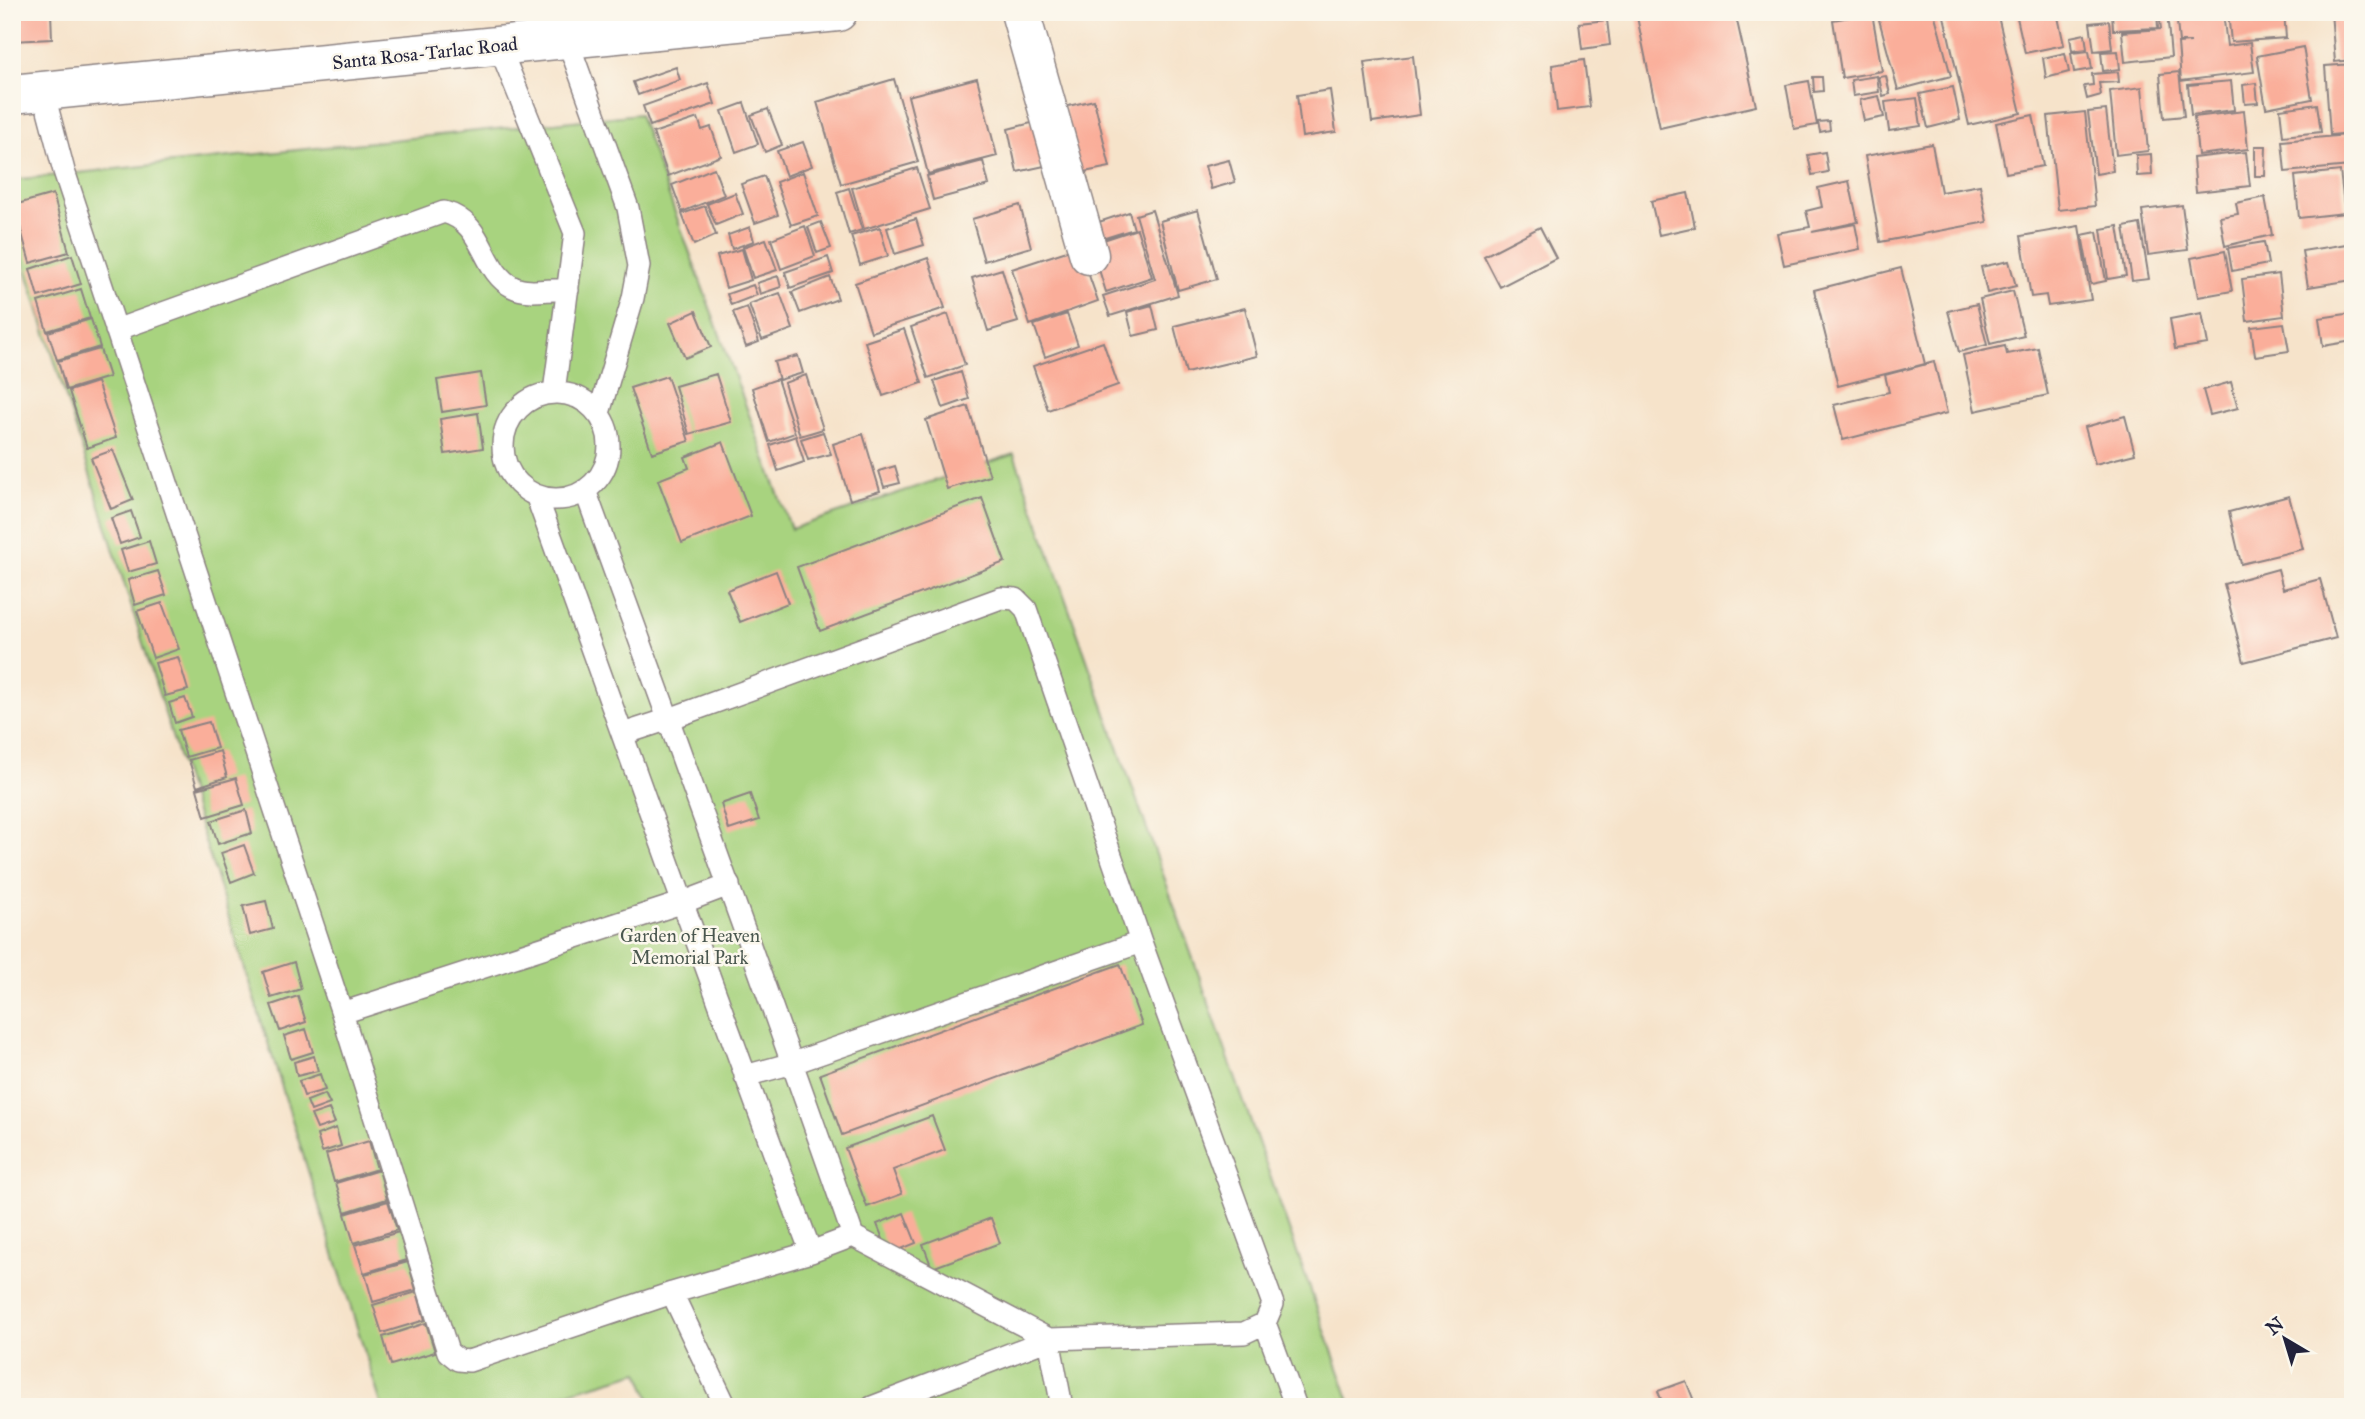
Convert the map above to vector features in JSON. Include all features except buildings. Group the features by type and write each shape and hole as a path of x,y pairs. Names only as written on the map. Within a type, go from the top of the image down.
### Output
{"main road":[{"name":"Santa Rosa-Tarlac Road","path":"28,92 838,12"},
{"path":"1020,12 1089,255"}],"lane":[{"path":"567,39 628,208 639,265 634,298 599,413"},
{"path":"499,46 575,233 554,392"},
{"path":"28,92 64,172 342,1013 448,1352 458,1360 469,1361 671,1293 811,1252 853,1236"},
{"path":"116,330 444,212 467,223 498,276 514,288 535,291 556,288 568,290"},
{"path":"554,392 579,397 599,413 608,433 608,454 601,474 585,490 574,496 561,498 536,495 520,486 509,472 503,455 504,436 510,419 522,405 537,396 554,392"},
{"path":"585,490 853,1236 1049,1339"},
{"path":"536,495 811,1252"},
{"path":"623,734 1001,598 1016,599 1026,610 1141,942 1273,1304 1265,1323 1244,1333 1049,1339 872,1407"},
{"path":"342,1013 729,885"},
{"path":"745,1076 793,1063 1141,942"},
{"path":"671,1293 726,1407"},
{"path":"1265,1323 1296,1407"},
{"path":"1049,1339 1062,1407"}],"green space":[{"name":"Garden of Heaven Memorial Park","path":"639,114 791,529 1014,454 1352,1407 653,1407 639,1372 519,1407 382,1407 12,225 12,180"}]}
